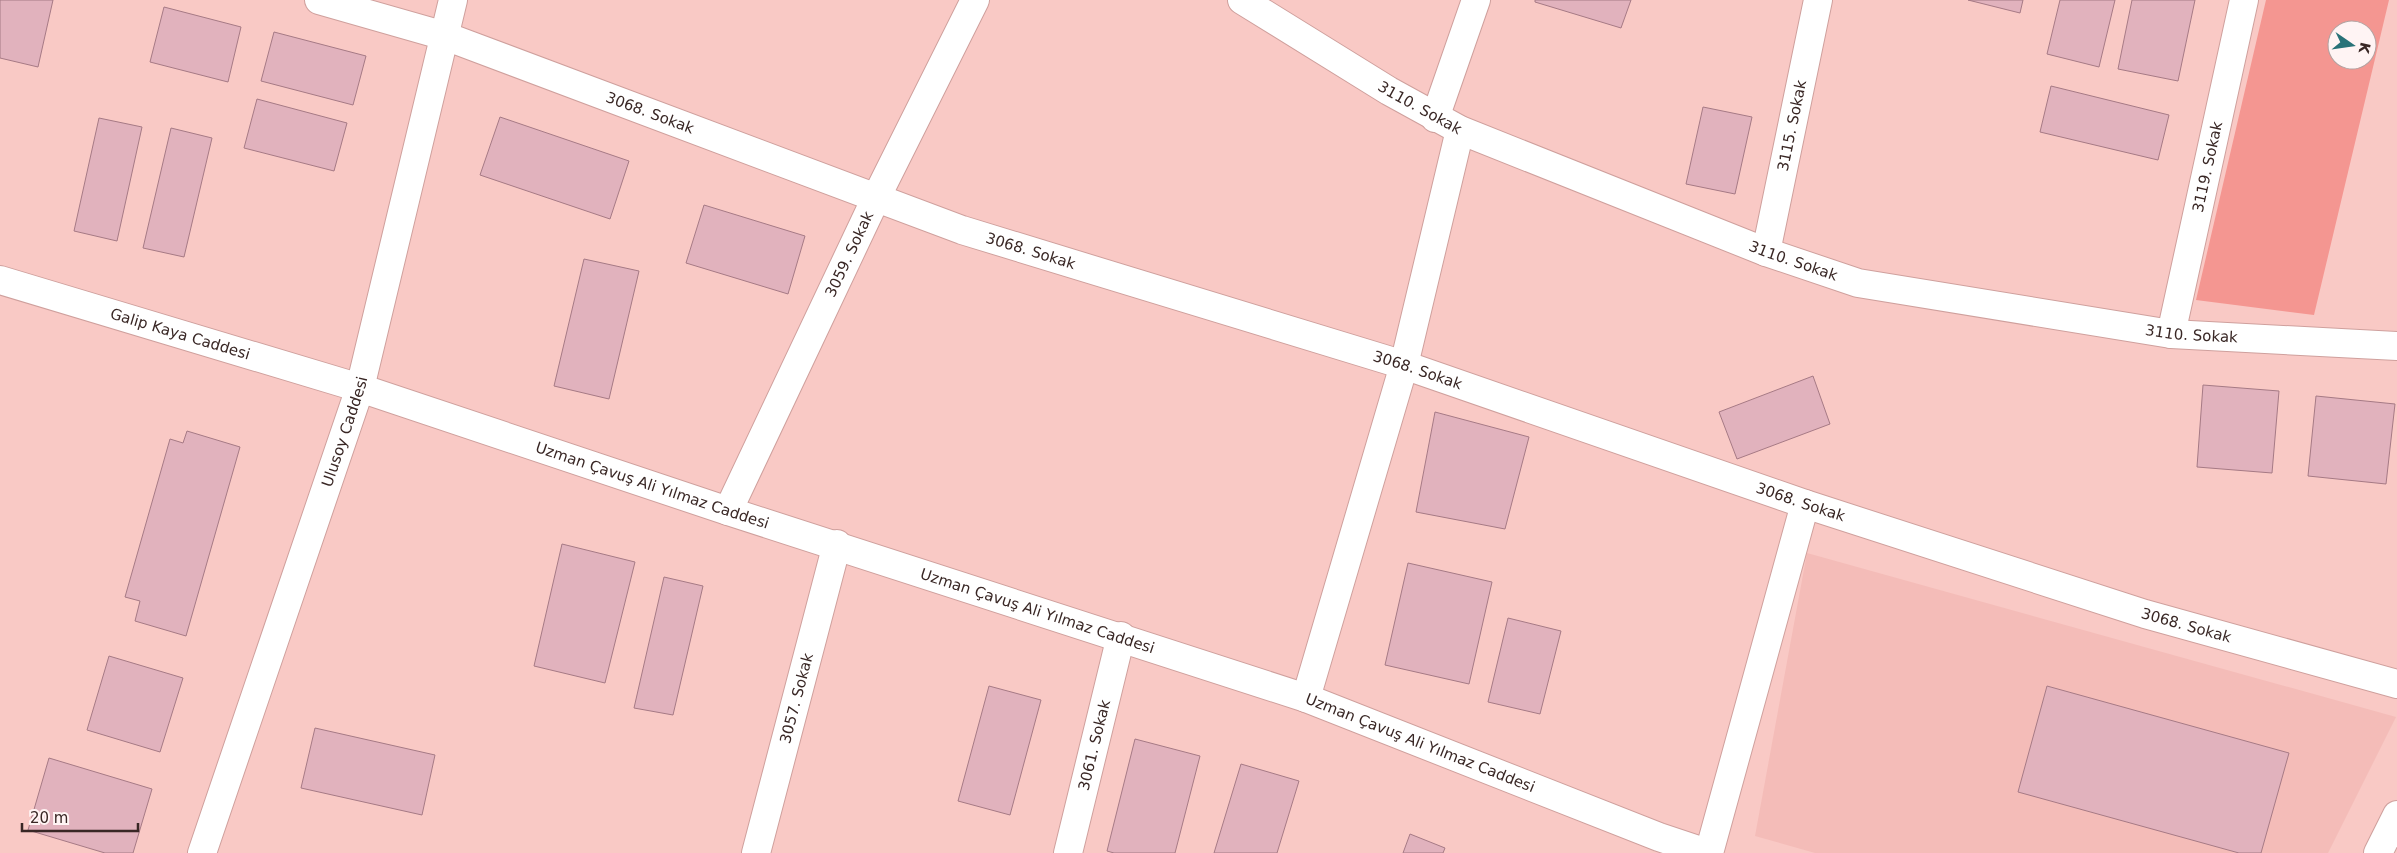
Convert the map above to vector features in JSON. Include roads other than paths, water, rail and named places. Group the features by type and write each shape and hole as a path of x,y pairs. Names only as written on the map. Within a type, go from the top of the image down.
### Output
{"street":[{"name":"3068. Sokak","path":"319,0 445,36 962,230 1404,365 1805,504 2146,614 2397,684"},
{"name":"Ulusoy Caddesi","path":"202,853 360,388 453,0"},
{"name":"3059. Sokak","path":"728,511 876,198 975,0"},
{"name":"3110. Sokak","path":"1242,0 1436,118 1460,130 1766,252 1858,283 2171,334 2397,346"},
{"path":"1436,118 1476,0"},
{"name":"3115. Sokak","path":"1766,252 1818,0"},
{"name":"3119. Sokak","path":"2171,334 2244,0"},
{"path":"1306,698 1404,365 1460,130"},
{"name":"Galip Kaya Caddesi","path":"0,280 360,388"},
{"name":"Uzman Çavuş Ali Yılmaz Caddesi","path":"360,388 728,511 837,544 1007,602 1121,636 1306,698 1659,837 1708,853"},
{"path":"1708,853 1805,504"},
{"name":"3057. Sokak","path":"756,853 837,544"},
{"name":"3061. Sokak","path":"1068,853 1121,636"},
{"path":"2378,853 2397,816"}]}
